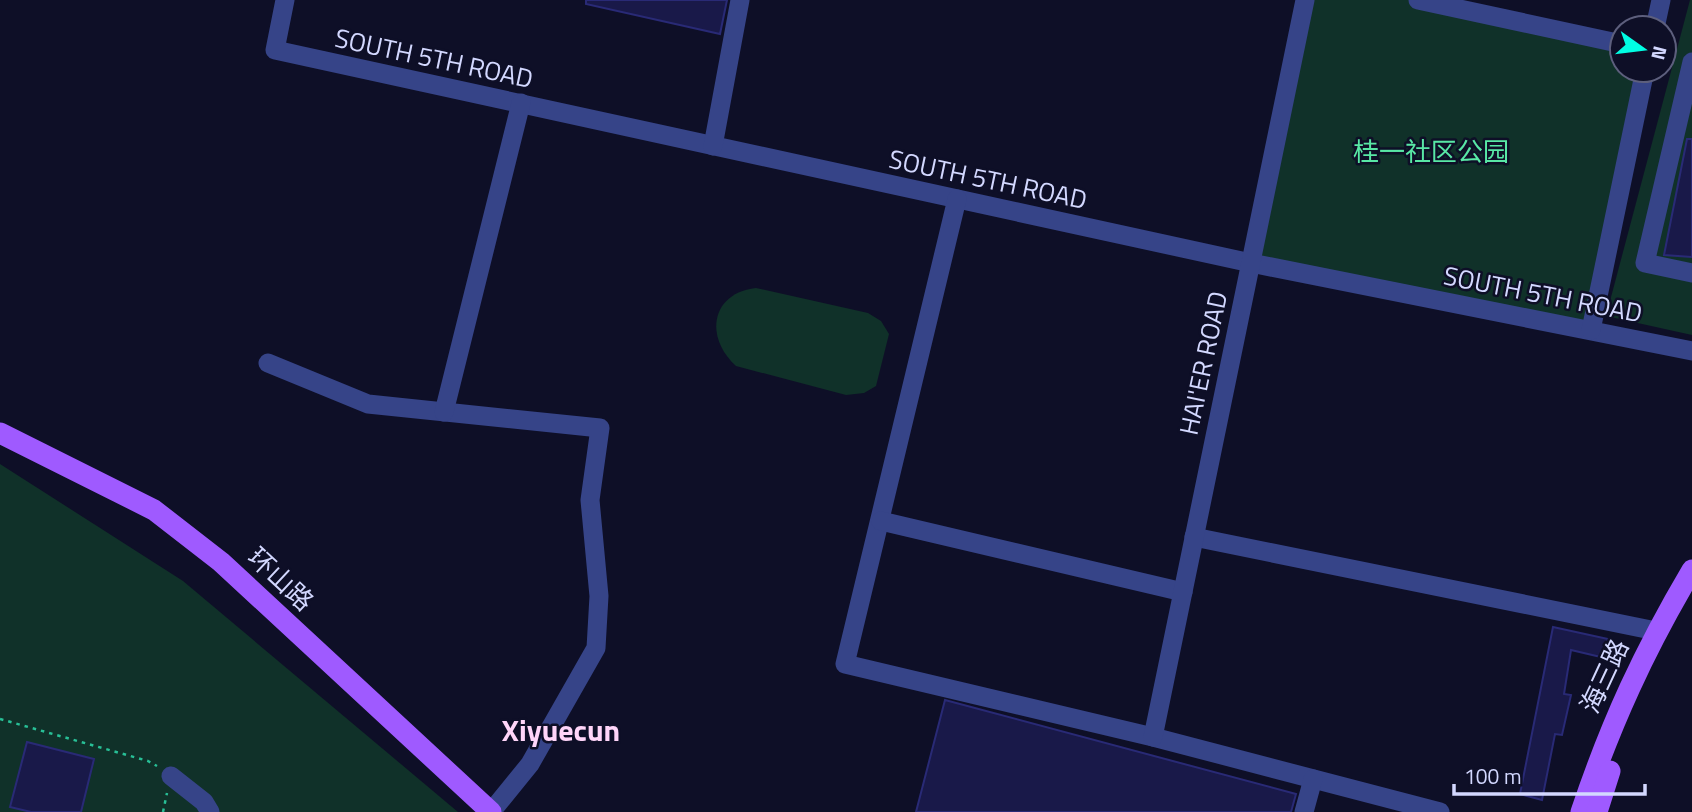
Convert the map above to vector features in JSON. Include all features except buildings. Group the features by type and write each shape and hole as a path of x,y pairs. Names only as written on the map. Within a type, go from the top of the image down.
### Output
{"main road":[{"name":"环山路","path":"0,433 164,517 221,562 491,812"},
{"name":"海三路","path":"1581,812 1617,711 1656,631 1692,570"},
{"name":"海三路","path":"1597,812 1639,694 1692,594"}],"street":[{"name":"SOUTH 5TH ROAD","path":"285,0 275,50 1251,264 1692,351"},
{"path":"713,146 740,0"},
{"name":"HAI'ER ROAD","path":"1153,737 1305,0"},
{"path":"1418,0 1608,41"},
{"path":"1692,62 1645,263 1692,272"},
{"path":"1591,330 1643,84"},
{"path":"444,412 521,103"},
{"path":"957,199 845,664 1153,737 1440,812"},
{"path":"268,363 368,404 600,428 590,500 599,596 596,648 530,764 491,812"},
{"path":"881,521 1183,593"},
{"path":"1194,537 1656,631"},
{"path":"171,776 204,802 210,812"},
{"path":"1304,812 1313,779"}],"path":[{"path":"0,719 148,761 171,776 163,812"}],"green space":[{"name":"桂一社区公园","path":"1305,0 1418,0 1608,41 1608,84 1643,84 1591,330 1251,263"},
{"path":"1692,0 1692,335 1606,316 1668,84 1678,84 1678,45"},
{"path":"756,288 868,313 881,321 889,334 876,386 864,393 846,395 736,366 719,342 717,318 721,307 729,298"},
{"path":"0,464 183,581 458,812 0,812"}],"district":[{"name":"Xiyuecun","path":"561,730"}]}
